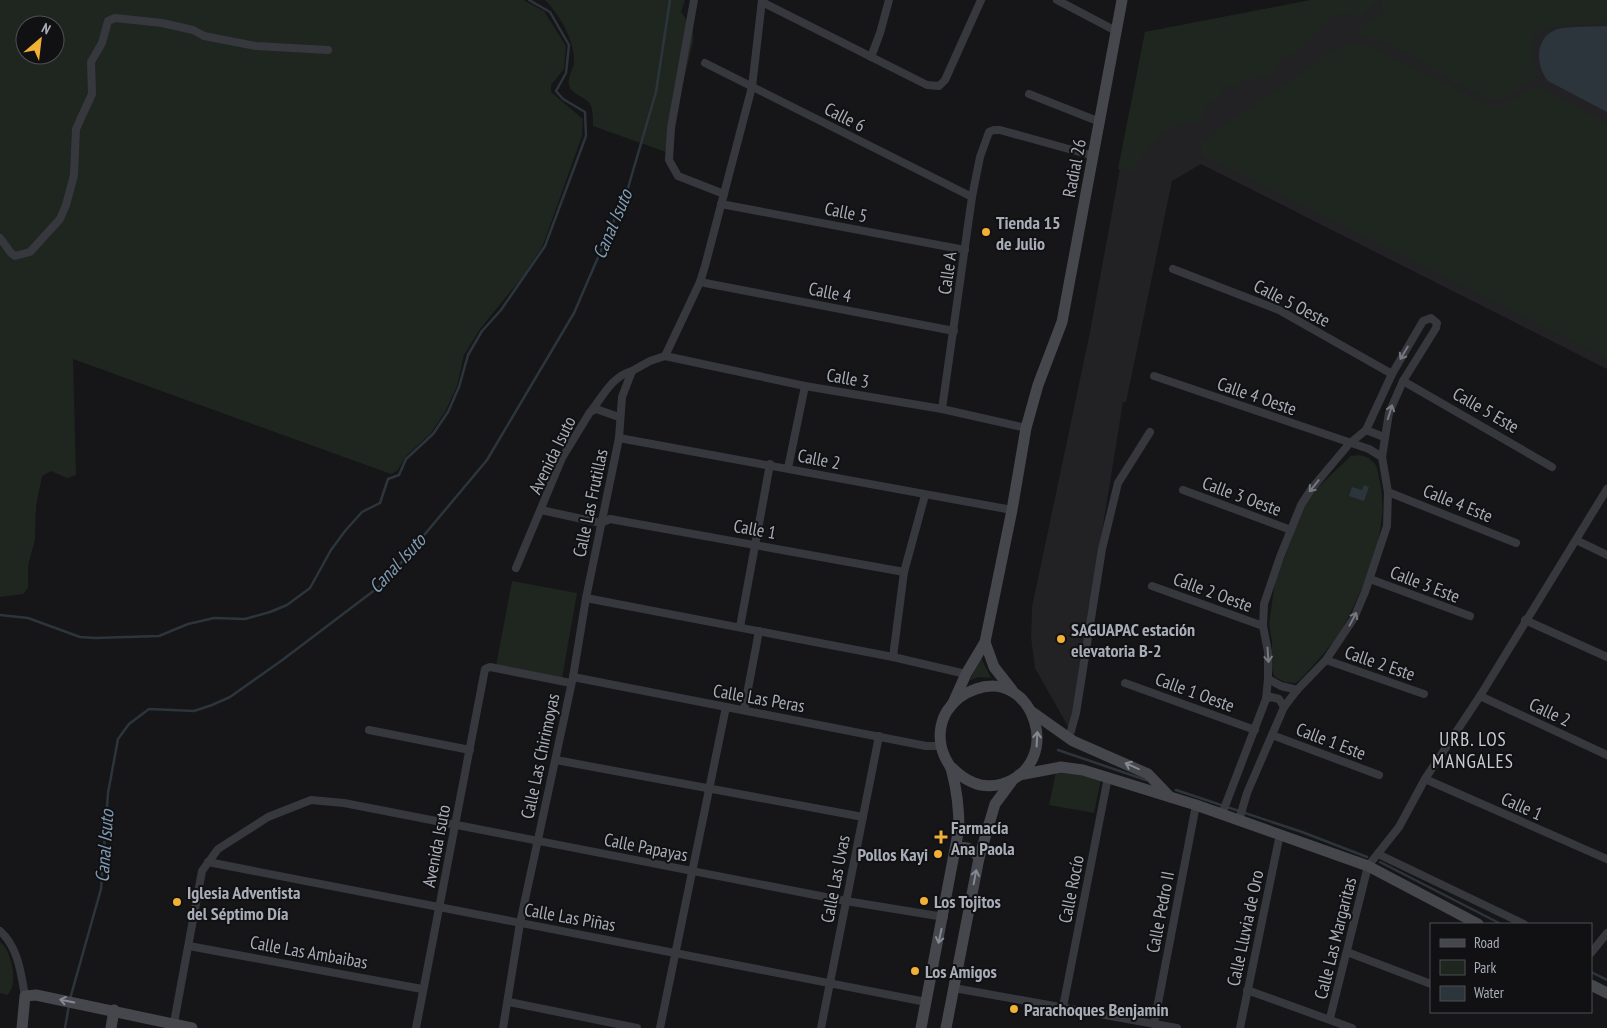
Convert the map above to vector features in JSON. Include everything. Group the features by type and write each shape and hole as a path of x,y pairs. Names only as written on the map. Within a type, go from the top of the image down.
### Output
{"main road":[{"name":"Radial 26","path":"985,642 1012,510 1026,428 1038,385 1062,322 1122,0"},
{"path":"985,642 994,667 1032,712 1067,737 1148,774 1170,796"},
{"path":"921,1028 960,828 959,800 951,767 941,746 942,724 966,674 985,642"},
{"path":"953,703 982,686 996,686 1007,689 1018,697"},
{"path":"946,1028 979,858 995,804 1029,765 1037,746 1037,725 1032,712"},
{"path":"951,767 961,777 973,784 989,786 1017,777 1061,767 1083,770 1196,805 1225,809 1240,814 1280,834 1368,866 1476,923"},
{"path":"957,849 963,846 969,848 979,858"},
{"path":"1592,985 1607,994"},
{"path":"22,1028 30,996 114,1010 174,1026 192,1028"},
{"path":"111,1028 114,1010"}],"street":[{"path":"694,0 671,128 669,160 672,170 678,176 724,194"},
{"path":"871,57 889,0"},
{"path":"592,410 614,380 650,361 665,356 700,282 752,87 762,1 927,85 938,86 945,80 981,0"},
{"path":"1057,0 1116,31"},
{"path":"0,238 15,256 30,252 60,219 74,175 76,129 92,94 90,62 102,43 108,21 115,18 162,23 193,30 204,36 256,46 328,50"},
{"name":"Calle 6","path":"706,63 972,197"},
{"path":"1029,94 1100,122"},
{"name":"Calle A","path":"942,409 972,197 984,142 989,132 1000,130 1094,156"},
{"name":"Calle 5","path":"721,204 965,250"},
{"name":"Calle 5 Oeste","path":"1173,269 1279,310 1392,374"},
{"name":"Calle 4","path":"700,282 954,331"},
{"path":"1225,809 1266,699 1268,652 1263,626 1264,604 1268,588 1291,530 1312,488 1349,444 1366,430 1392,374 1423,321 1428,318 1433,319 1437,323 1436,328 1404,380 1389,413 1382,458 1388,492 1388,526 1370,579 1354,618 1326,660 1297,690 1284,707 1240,814"},
{"name":"Calle 3","path":"665,356 804,386 942,409 1026,428"},
{"name":"Calle Las Frutillas","path":"572,680 586,598 620,438 619,417 622,397 632,372"},
{"name":"Calle 4 Oeste","path":"1154,376 1349,444 1369,449 1382,458"},
{"name":"Calle 5 Este","path":"1404,380 1552,467"},
{"path":"788,468 804,386"},
{"name":"Avenida Isuto","path":"516,568 542,510 562,458 592,410 596,409 619,417"},
{"path":"1366,430 1384,437"},
{"path":"1067,737 1072,731 1076,713 1102,549 1118,483 1150,432"},
{"name":"Calle 2","path":"620,438 770,464 925,495 1012,510"},
{"path":"740,627 770,464"},
{"path":"1368,866 1399,827 1425,779 1480,696 1607,489"},
{"name":"Calle 3 Oeste","path":"1183,490 1291,530"},
{"name":"Calle 4 Este","path":"1388,492 1516,543"},
{"path":"893,657 904,572 925,495"},
{"name":"Calle 1","path":"542,510 601,523 610,520 904,572"},
{"path":"1576,540 1607,556"},
{"name":"Calle 3 Este","path":"1370,579 1470,616"},
{"name":"Calle 2 Oeste","path":"1152,586 1263,626"},
{"path":"586,598 893,657 966,674"},
{"path":"1525,620 1607,657"},
{"path":"744,710 759,631"},
{"name":"Calle 2 Este","path":"1326,660 1424,694"},
{"name":"Calle Las Peras","path":"485,668 490,667 572,680 744,710 926,746 941,746"},
{"name":"Avenida Isuto","path":"416,1028 422,988 440,908 485,668"},
{"path":"1268,679 1281,686 1297,690"},
{"name":"Calle Las Chirimoyas","path":"504,1028 520,923 572,680"},
{"name":"Calle 1 Oeste","path":"1125,683 1256,730"},
{"name":"Calle 2","path":"1480,696 1607,755"},
{"path":"1266,699 1271,697 1278,699 1284,707"},
{"path":"660,1028 726,707"},
{"path":"369,730 470,750"},
{"name":"Calle 1 Este","path":"1272,735 1379,775"},
{"name":"Calle Las Uvas","path":"821,1028 879,736"},
{"path":"556,760 709,790 863,817"},
{"name":"Calle Rocío","path":"1063,1007 1108,777"},
{"name":"Calle 1","path":"1425,779 1607,859"},
{"name":"Calle Papayas","path":"208,862 218,849 268,817 311,800 344,802 846,902 944,917"},
{"name":"Calle Pedro II","path":"1154,1024 1196,805"},
{"name":"Calle Lluvia de Oro","path":"1240,1028 1280,834"},
{"path":"1378,854 1522,923"},
{"path":"174,1026 202,871 208,862"},
{"name":"Calle Las Piñas","path":"208,862 926,1002"},
{"name":"Calle Las Margaritas","path":"1330,1018 1368,866"},
{"path":"0,931 6,936 16,954 30,996"},
{"path":"1592,952 1607,933"},
{"name":"Calle Las Ambaibas","path":"189,946 422,988"},
{"path":"1347,952 1430,984"},
{"path":"954,988 1177,1028"},
{"path":"1247,990 1330,1018 1348,1027"},
{"path":"509,1002 637,1028"}],"shaded area":[{"path":"1311,0 1607,0 1607,369 1201,164 1172,181 1126,402 1123,402 1070,730 1035,668 1031,637 1032,607 1090,332 1145,32"}],"green space":[{"path":"0,0 523,0 544,11 566,46 564,69 551,85 551,92 583,119 582,136 543,245 523,276 480,329 464,355 457,386 445,412 431,433 406,456 397,471 391,474 73,359 76,475 67,478 51,471 42,476 36,506 35,540 28,565 28,588 23,594 0,597"},
{"path":"545,0 685,0 681,12 693,29 693,42 666,152 593,126 591,106 586,100 573,92 569,85 574,54 566,29"},
{"path":"1311,0 1378,0 1362,16 1343,14 1328,21 1298,52 1291,56 1285,54 1277,70 1267,77 1259,76 1253,81 1244,80 1238,88 1230,86 1224,89 1222,96 1206,107 1201,122 1178,125 1152,143 1134,172 1118,169 1145,32"},
{"path":"1381,0 1607,0 1607,23 1550,27 1533,37 1534,64 1538,76 1512,94 1495,99 1485,97 1459,85 1403,51 1353,32 1365,22 1387,11 1382,8"},
{"path":"1365,43 1487,104 1503,104 1526,90 1540,87 1607,123 1607,359 1202,155 1200,150 1202,141 1337,47"},
{"path":"1359,455 1366,457 1376,466 1382,496 1380,533 1370,569 1347,620 1331,644 1300,680 1295,683 1285,682 1275,677 1272,670 1272,641 1269,624 1275,582 1303,509 1315,490 1351,456"},
{"path":"512,581 577,593 562,678 496,666"},
{"path":"981,658 991,678 979,677 970,680"},
{"path":"1056,772 1101,779 1094,813 1049,805"},
{"path":"0,942 8,952 11,960 13,984 7,995 0,993"}],"water":[{"path":"1607,26 1607,112 1548,81 1541,68 1539,53 1543,40 1555,30 1573,27"},
{"path":"1364,485 1369,487 1364,501 1349,496 1352,487 1362,490"}],"waterway":[{"path":"0,615 28,618 80,637 159,636 188,624 214,618 245,619 270,612 287,605 310,588 331,550 345,531 362,512 380,503 388,479 399,475 406,459 433,434 448,412 459,387 468,355 482,331 501,310 545,246 586,136 585,112 563,99 556,91 566,73 569,45 550,12 529,0"},
{"name":"Canal Isuto","path":"70,999 101,889 108,793 118,739 129,724 149,709 194,711 212,705 230,697 281,661 384,583 487,460 574,313 628,188 656,92 670,0"},
{"path":"1058,750 1146,780"},
{"path":"1176,790 1302,832 1367,857"},
{"path":"1380,862 1499,923"},
{"path":"1592,972 1607,980"},
{"name":"Canal Isuto","path":"65,1028 69,1005"}],"place":[{"name":"Tienda 15 de Julio","path":"986,232"},
{"name":"SAGUAPAC estación elevatoria B-2","path":"1061,639"},
{"name":"Farmacía Ana Paola","path":"941,837"},
{"name":"Pollos Kayi","path":"938,854"},
{"name":"Los Tojitos","path":"924,901"},
{"name":"Iglesia Adventista del Séptimo Día","path":"177,902"},
{"name":"Los Amigos","path":"915,971"},
{"name":"Parachoques Benjamin","path":"1014,1009"}],"district":[{"name":"URB. LOS MANGALES","path":"1473,750"}]}
